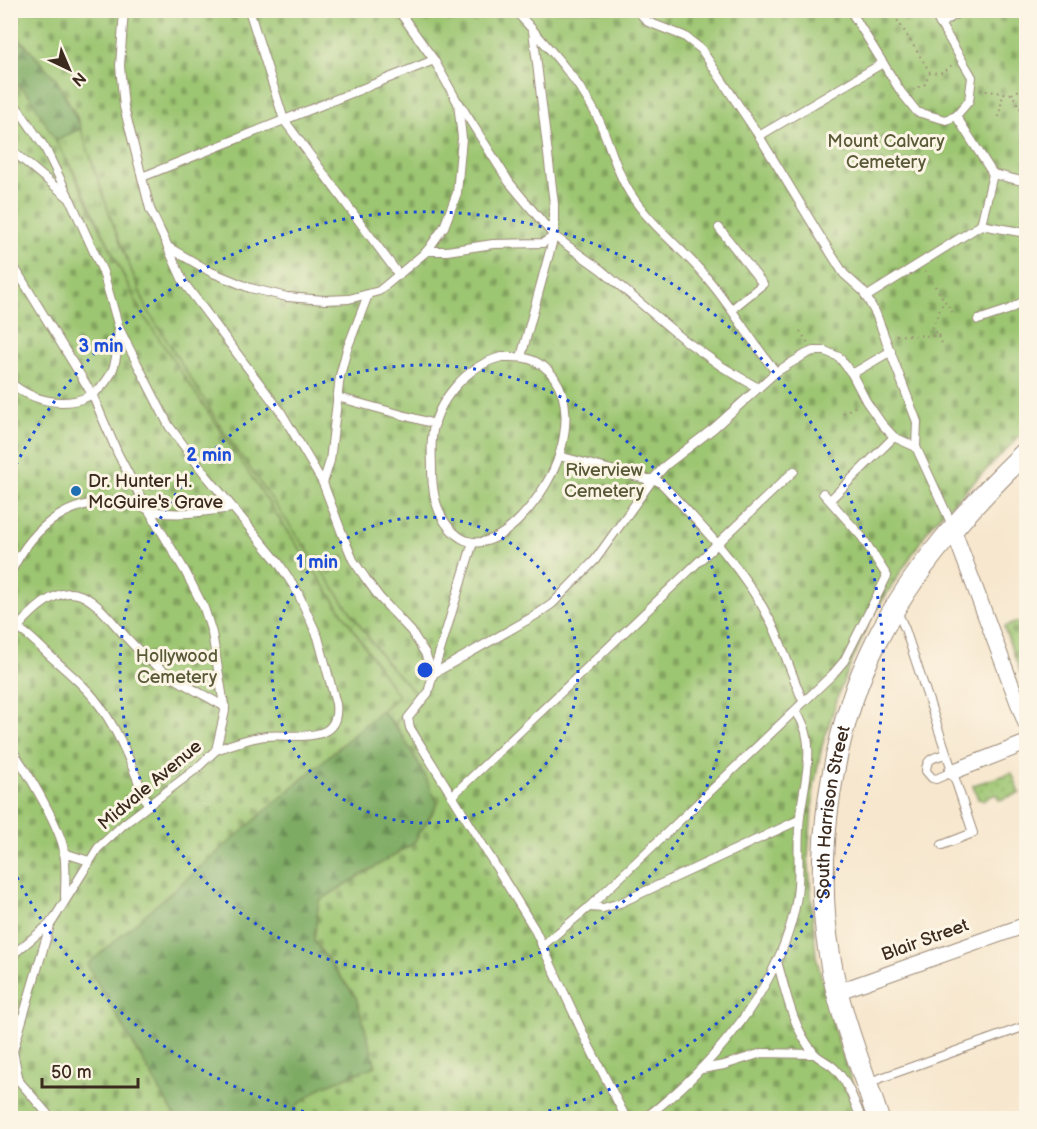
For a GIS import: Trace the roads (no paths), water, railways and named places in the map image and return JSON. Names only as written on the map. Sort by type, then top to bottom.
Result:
[{"type":"street","name":"South Harrison Street","points":[[878,1119],[837,992],[825,922],[824,874],[828,812],[838,753],[855,694],[877,640],[896,608],[923,567],[953,529],[1025,458]]},
{"type":"street","points":[[953,529],[1026,724]]},
{"type":"street","points":[[952,772],[1026,743]]},
{"type":"street","name":"Blair Street","points":[[837,992],[1026,925]]},
{"type":"lane","points":[[124,10],[120,57],[130,136],[150,209],[178,274],[266,389],[323,483],[353,560],[380,598],[411,631],[425,653],[433,674]]},
{"type":"lane","points":[[249,10],[284,120],[399,275]]},
{"type":"lane","points":[[398,10],[434,60],[458,103],[509,182],[554,236],[600,269],[683,339],[721,366],[758,388]]},
{"type":"lane","points":[[514,10],[567,69],[583,93],[607,137],[618,171],[630,193],[646,214],[705,275],[776,372]]},
{"type":"lane","points":[[637,10],[648,22],[684,36],[701,49],[759,136],[844,274],[866,297],[876,314],[917,422],[916,447],[953,529]]},
{"type":"lane","points":[[850,10],[901,92],[917,112],[924,116],[946,120],[956,116],[969,100],[972,77],[932,10]]},
{"type":"lane","points":[[940,24],[963,10]]},
{"type":"lane","points":[[521,357],[554,236],[554,204],[546,126],[532,31]]},
{"type":"lane","points":[[142,177],[434,60]]},
{"type":"lane","points":[[759,136],[883,63]]},
{"type":"lane","points":[[10,97],[45,148],[103,272],[119,328],[173,432],[282,568],[306,608],[321,644],[333,688],[336,715],[330,727],[319,735],[261,737],[216,750]]},
{"type":"lane","points":[[168,247],[212,272],[272,294],[325,300],[368,295],[378,291],[427,251],[444,227],[457,194],[462,138],[458,103]]},
{"type":"lane","points":[[956,116],[993,174],[1026,182]]},
{"type":"lane","points":[[10,149],[70,200]]},
{"type":"lane","points":[[981,225],[993,174]]},
{"type":"lane","points":[[866,297],[981,225],[1026,233]]},
{"type":"lane","points":[[719,228],[763,284],[732,309]]},
{"type":"lane","points":[[427,251],[447,251],[493,244],[543,243],[554,236]]},
{"type":"lane","name":"Midvale Avenue","points":[[10,260],[92,394],[118,454],[147,509],[185,571],[207,617],[212,633],[225,707],[225,716],[216,750],[196,769],[118,828],[98,848],[52,922],[10,957]]},
{"type":"lane","points":[[323,483],[330,461],[337,397],[347,349],[368,295]]},
{"type":"lane","points":[[978,320],[1008,310],[1026,300]]},
{"type":"lane","points":[[13,388],[46,400],[63,403],[78,401],[92,394],[110,375],[116,354],[119,328]]},
{"type":"lane","points":[[433,674],[536,615],[566,591],[614,535],[653,479],[776,372],[813,351],[825,351],[838,357],[852,374],[866,401],[894,437],[916,447]]},
{"type":"lane","points":[[852,374],[891,351]]},
{"type":"lane","points":[[521,357],[531,359],[545,368],[555,380],[562,394],[565,422],[559,456],[549,479],[520,519],[508,530],[494,538],[473,542],[461,537],[451,530],[437,506],[432,484],[432,438],[435,424],[447,400],[468,374],[494,359],[521,357]]},
{"type":"lane","points":[[337,397],[435,424]]},
{"type":"lane","points":[[830,500],[894,437]]},
{"type":"lane","points":[[559,456],[645,479],[653,479],[661,483],[717,543],[744,577],[768,617],[803,702]]},
{"type":"lane","points":[[452,796],[794,471]]},
{"type":"lane","points":[[542,946],[589,908],[795,711],[844,661],[887,579],[886,573],[862,537],[823,493]]},
{"type":"lane","points":[[10,574],[29,542],[51,521],[67,510],[93,503],[131,504],[159,512],[184,513],[232,508]]},
{"type":"lane","points":[[473,542],[428,693],[408,718],[410,728],[534,928],[626,1119]]},
{"type":"lane","points":[[148,806],[119,738],[96,700],[75,678],[14,626],[52,598],[70,594],[86,597],[97,604],[137,649],[160,669],[225,707]]},
{"type":"lane","points":[[896,608],[973,833],[942,845]]},
{"type":"lane","points":[[644,1119],[702,1069],[746,1014],[777,961],[794,912],[798,885],[799,819],[808,745],[803,722],[795,711]]},
{"type":"lane","points":[[10,747],[57,831],[64,853],[64,900]]},
{"type":"lane","points":[[946,754],[930,759],[926,771],[928,775],[936,779],[952,772]]},
{"type":"lane","points":[[589,908],[603,908],[620,903],[799,819]]},
{"type":"lane","points":[[64,853],[89,861]]},
{"type":"lane","points":[[51,1119],[15,1079],[14,1060],[15,1041],[52,922]]},
{"type":"lane","points":[[777,961],[795,1020],[813,1053],[831,1065],[849,1088],[861,1119]]},
{"type":"lane","points":[[867,1083],[1026,1026]]},
{"type":"lane","points":[[702,1069],[724,1065],[762,1053],[813,1053]]},
{"type":"place","name":"Dr. Hunter H. McGuire's Grave","points":[[76,491]]},
{"type":"park label","name":"Mount Calvary Cemetery","points":[[886,151]]},
{"type":"park label","name":"Riverview Cemetery","points":[[604,480]]},
{"type":"park label","name":"Hollywood Cemetery","points":[[177,666]]}]
